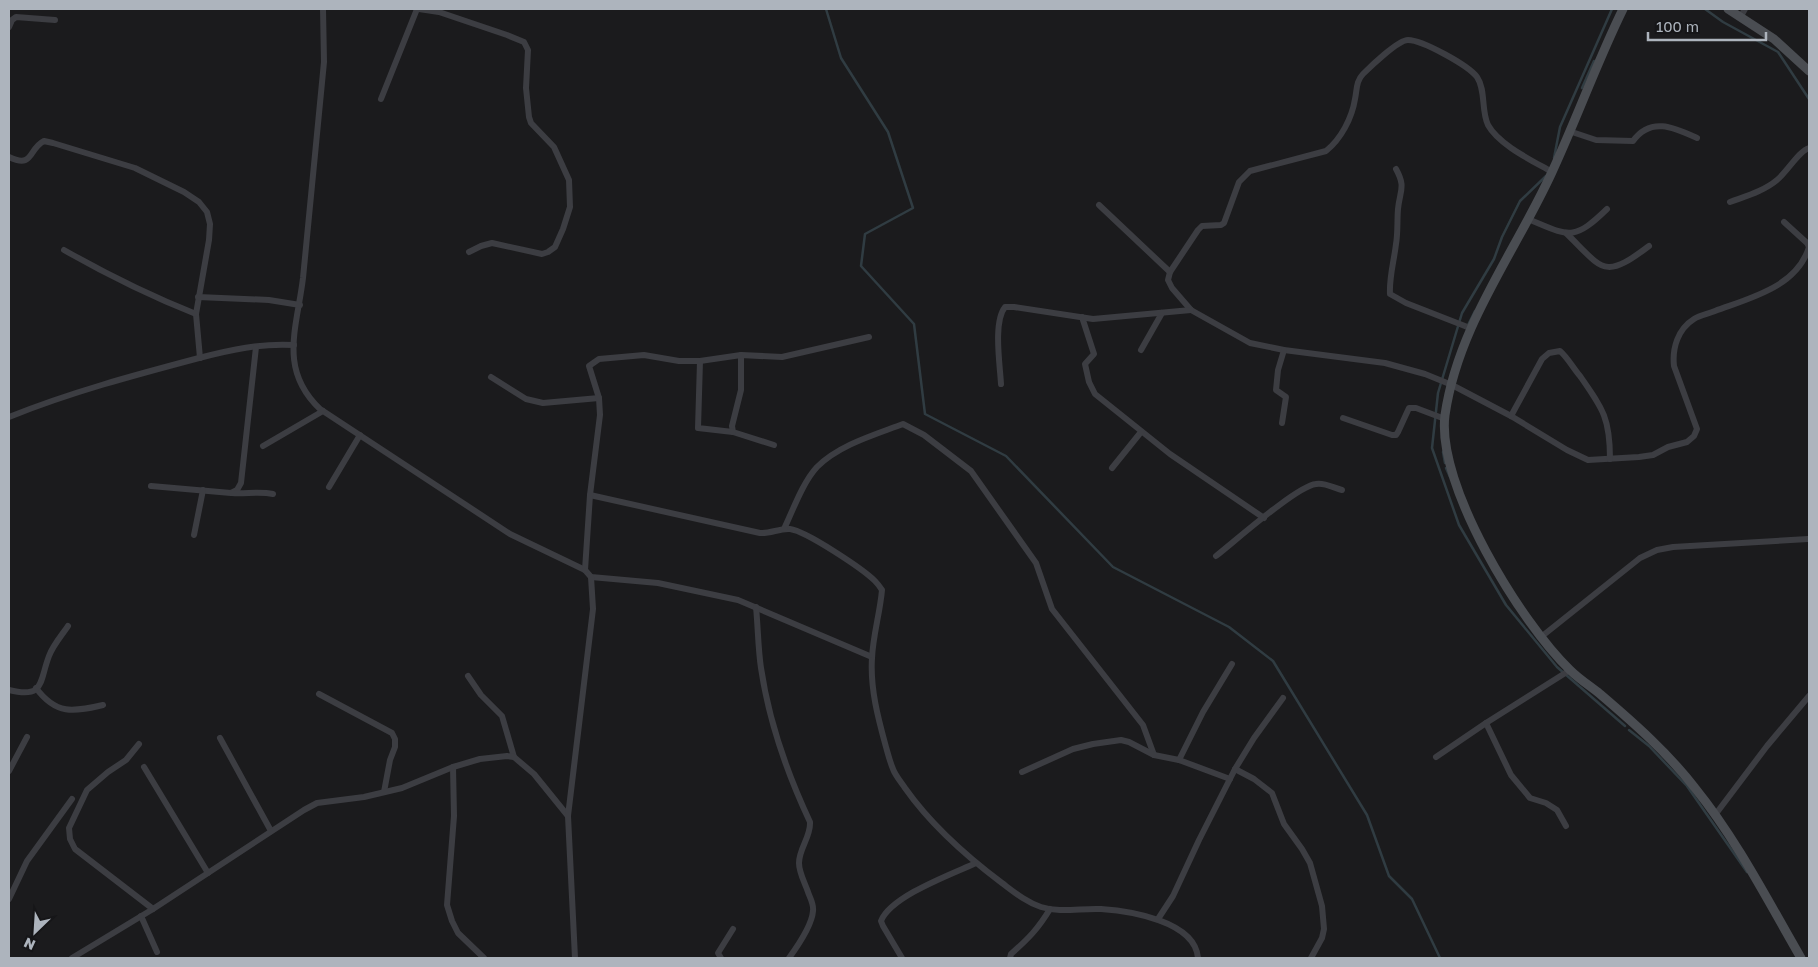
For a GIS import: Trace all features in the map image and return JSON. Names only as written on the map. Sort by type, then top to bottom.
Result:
[{"type":"main road","points":[[1624,9],[1603,51],[1552,172],[1470,328],[1452,385],[1445,419],[1448,454],[1459,492],[1474,528],[1512,596],[1541,636],[1570,670],[1657,746],[1695,788],[1731,838],[1801,958]]},
{"type":"main road","points":[[1728,9],[1743,12],[1809,71]]},
{"type":"street","points":[[323,9],[325,35],[323,78],[300,305],[296,318],[295,370],[302,388],[309,399],[323,411],[510,534],[585,570],[591,577],[592,609],[568,816],[575,958]]},
{"type":"street","points":[[381,99],[418,9],[439,12],[524,42],[529,57],[526,88],[529,117],[531,123],[554,147],[569,180],[570,207],[564,229],[555,247],[548,252],[542,254],[492,243],[469,252]]},
{"type":"street","points":[[9,27],[12,20],[16,17],[55,20]]},
{"type":"street","points":[[1552,172],[1510,146],[1495,134],[1488,124],[1478,79],[1470,70],[1427,46],[1407,40],[1401,42],[1360,76],[1350,116],[1335,143],[1326,151],[1250,171],[1239,182],[1224,223],[1221,225],[1202,226],[1170,272],[1168,280],[1172,288],[1191,310],[1250,343],[1284,350],[1385,363],[1425,374],[1452,385],[1511,416],[1578,456],[1588,460],[1610,459],[1653,454],[1668,447],[1687,442],[1694,436],[1697,429],[1694,417],[1674,366],[1673,355],[1677,340],[1683,328],[1694,319],[1757,297],[1791,276],[1802,263],[1809,247],[1784,222]]},
{"type":"street","points":[[1569,131],[1596,140],[1634,141],[1648,127],[1670,126],[1697,138]]},
{"type":"street","points":[[9,157],[20,161],[28,159],[39,143],[44,140],[53,142],[135,168],[184,192],[199,202],[207,212],[210,224],[196,314],[200,358]]},
{"type":"street","points":[[1730,202],[1765,188],[1776,181],[1803,151],[1809,148]]},
{"type":"street","points":[[1396,169],[1402,179],[1402,186],[1398,207],[1397,242],[1389,286],[1390,294],[1406,303],[1470,328]]},
{"type":"street","points":[[1099,205],[1170,272]]},
{"type":"street","points":[[1566,234],[1588,227],[1607,209]]},
{"type":"street","points":[[1528,218],[1566,234],[1594,262],[1607,267],[1617,266],[1630,260],[1649,246]]},
{"type":"street","points":[[64,250],[130,286],[196,314]]},
{"type":"street","points":[[198,297],[269,300],[300,305]]},
{"type":"street","points":[[1001,384],[999,326],[1001,312],[1006,307],[1104,319],[1145,313],[1191,310]]},
{"type":"street","points":[[1141,350],[1162,313]]},
{"type":"street","points":[[1082,317],[1094,354],[1085,364],[1089,382],[1095,394],[1141,432],[1264,518]]},
{"type":"street","points":[[585,570],[590,495],[600,415],[599,398],[589,366],[600,359],[644,355],[679,362],[741,356],[782,356],[869,337]]},
{"type":"street","points":[[9,417],[103,384],[218,352],[278,344],[294,345]]},
{"type":"street","points":[[231,493],[237,490],[241,483],[256,347]]},
{"type":"street","points":[[1282,423],[1286,397],[1276,390],[1278,370],[1284,350]]},
{"type":"street","points":[[1511,416],[1542,359],[1549,353],[1560,351],[1592,391],[1602,408],[1610,436],[1610,459]]},
{"type":"street","points":[[733,432],[732,426],[741,390],[741,356]]},
{"type":"street","points":[[700,361],[698,428],[733,432],[774,445]]},
{"type":"street","points":[[490,377],[526,399],[543,402],[599,398]]},
{"type":"street","points":[[1343,418],[1392,435],[1396,435],[1398,432],[1409,408],[1416,408],[1445,419]]},
{"type":"street","points":[[262,446],[323,411]]},
{"type":"street","points":[[784,529],[802,491],[816,469],[832,455],[870,436],[903,424],[924,434],[971,470],[1036,563],[1052,609],[1143,725],[1154,755]]},
{"type":"street","points":[[1112,468],[1141,432]]},
{"type":"street","points":[[329,486],[360,435]]},
{"type":"street","points":[[1216,556],[1302,490],[1316,483],[1342,490]]},
{"type":"street","points":[[151,486],[244,494],[264,492],[273,494]]},
{"type":"street","points":[[194,535],[203,490]]},
{"type":"street","points":[[590,495],[752,532],[767,534],[784,529],[792,529],[819,542],[876,582],[882,590],[872,657],[878,720],[893,769],[913,800],[976,863],[1024,898],[1050,909],[1100,909],[1127,912],[1158,919],[1180,931],[1191,940],[1197,948],[1198,958]]},
{"type":"street","points":[[1541,636],[1640,558],[1656,550],[1673,547],[1808,539]]},
{"type":"street","points":[[591,577],[658,583],[738,600],[756,606],[797,626],[872,657]]},
{"type":"street","points":[[756,606],[761,668],[774,731],[788,771],[810,822],[810,829],[799,862],[800,871],[813,904],[813,911],[800,941],[789,958]]},
{"type":"street","points":[[9,690],[23,694],[30,693],[36,688],[44,679],[49,656],[68,626]]},
{"type":"street","points":[[1179,760],[1203,712],[1232,664]]},
{"type":"street","points":[[1436,757],[1570,670]]},
{"type":"street","points":[[468,676],[481,695],[502,716],[514,757]]},
{"type":"street","points":[[36,688],[50,703],[64,710],[103,705]]},
{"type":"street","points":[[319,694],[392,733],[396,739],[384,792]]},
{"type":"street","points":[[1715,815],[1767,746],[1809,696]]},
{"type":"street","points":[[1158,919],[1173,896],[1235,769],[1254,738],[1283,698]]},
{"type":"street","points":[[1486,723],[1511,775],[1530,798],[1546,803],[1557,810],[1566,826]]},
{"type":"street","points":[[9,771],[26,738]]},
{"type":"street","points":[[220,738],[271,831]]},
{"type":"street","points":[[1022,772],[1073,749],[1121,740],[1154,755],[1179,760],[1230,779]]},
{"type":"street","points":[[139,744],[126,760],[87,790],[69,828],[70,838],[75,849],[153,909]]},
{"type":"street","points":[[72,958],[153,909],[304,810],[317,804],[364,797],[412,785],[453,767],[480,759],[507,756],[514,757],[534,774],[568,816]]},
{"type":"street","points":[[144,766],[208,873]]},
{"type":"street","points":[[453,767],[454,816],[448,905],[452,921],[458,933],[484,958]]},
{"type":"street","points":[[1235,769],[1260,783],[1272,794],[1284,824],[1310,863],[1322,906],[1324,929],[1322,938],[1312,958]]},
{"type":"street","points":[[9,899],[27,861],[72,800]]},
{"type":"street","points":[[902,958],[883,926],[881,921],[884,914],[891,906],[912,893],[976,863]]},
{"type":"street","points":[[1010,958],[1011,954],[1030,938],[1039,927],[1050,909]]},
{"type":"street","points":[[141,916],[157,952]]},
{"type":"street","points":[[721,958],[718,953],[719,949],[733,929]]},
{"type":"waterway","points":[[826,9],[841,58],[888,132],[913,208],[865,234],[861,266],[914,324],[925,414],[1006,456],[1113,567],[1229,627],[1273,661],[1367,815],[1389,876],[1412,899],[1440,958]]},
{"type":"waterway","points":[[1554,158],[1560,127],[1612,9]]},
{"type":"waterway","points":[[1705,9],[1723,22],[1778,52],[1809,99]]},
{"type":"waterway","points":[[1582,88],[1594,61]]},
{"type":"waterway","points":[[1546,176],[1520,201],[1502,237],[1494,259],[1462,313],[1438,393],[1432,448],[1459,525],[1506,605],[1557,667],[1625,726]]},
{"type":"waterway","points":[[1468,325],[1475,311]]},
{"type":"waterway","points":[[1443,452],[1445,463]]},
{"type":"waterway","points":[[1446,468],[1450,477]]},
{"type":"waterway","points":[[1629,730],[1649,746],[1687,786],[1747,872]]}]
